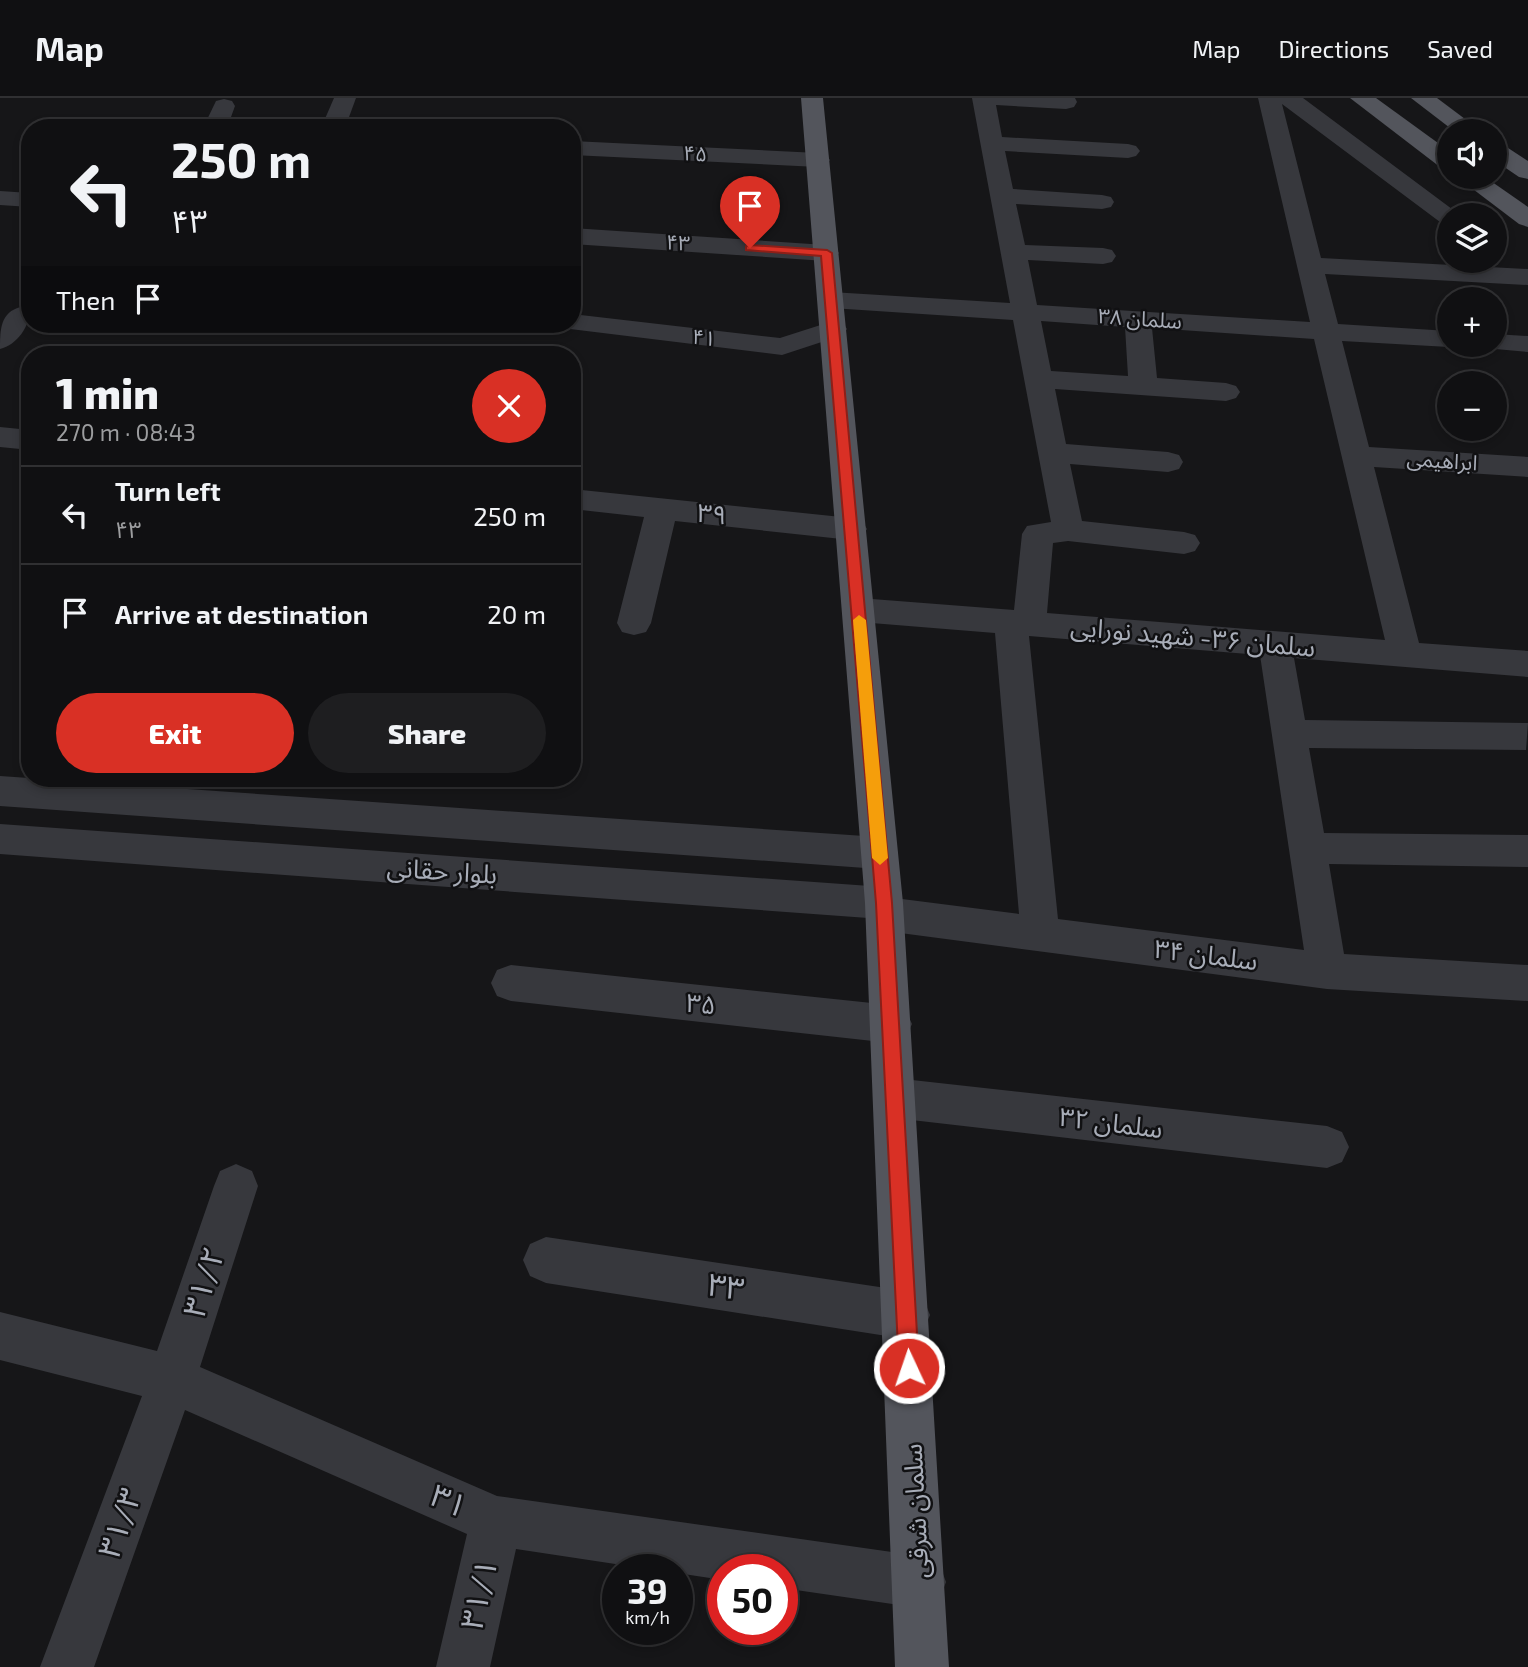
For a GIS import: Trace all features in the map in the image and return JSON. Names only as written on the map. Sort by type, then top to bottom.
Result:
[{"type":"main road","name":"سلمان شرقی","points":[[812,98],[884,908],[920,1583],[922,1667]]},
{"type":"main road","points":[[1361,98],[1437,153]]},
{"type":"main road","points":[[1422,98],[1452,119]]},
{"type":"main road","points":[[1507,158],[1528,172]]},
{"type":"main road","points":[[1486,189],[1528,219]]},
{"type":"street","points":[[337,119],[345,98]]},
{"type":"street","points":[[983,98],[1068,530]]},
{"type":"street","points":[[990,98],[1066,102]]},
{"type":"street","points":[[1269,98],[1405,654]]},
{"type":"street","points":[[1288,98],[1437,207]]},
{"type":"street","points":[[992,143],[1128,150]]},
{"type":"street","name":"۴۵","points":[[581,148],[818,160]]},
{"type":"street","points":[[1003,196],[1102,202]]},
{"type":"street","points":[[0,198],[21,199]]},
{"type":"street","name":"۴۳","points":[[581,237],[827,253]]},
{"type":"street","points":[[1013,251],[1103,256]]},
{"type":"street","points":[[1507,252],[1528,262]]},
{"type":"street","points":[[1310,265],[1528,277]]},
{"type":"street","name":"سلمان ۳۸","points":[[832,315],[1025,312],[1437,338]]},
{"type":"street","name":"۴۱","points":[[581,323],[782,347],[832,315]]},
{"type":"street","points":[[0,341],[21,316]]},
{"type":"street","points":[[1138,319],[1143,386]]},
{"type":"street","points":[[1507,343],[1528,344]]},
{"type":"street","points":[[1038,379],[1226,392]]},
{"type":"street","points":[[0,437],[21,439]]},
{"type":"street","points":[[1053,453],[1168,462]]},
{"type":"street","name":"ابراهیمی","points":[[1356,456],[1528,467]]},
{"type":"street","name":"۳۹","points":[[581,500],[851,529]]},
{"type":"street","points":[[635,623],[662,509]]},
{"type":"street","points":[[1040,934],[1020,624],[1038,534],[1068,530],[1184,543]]},
{"type":"street","name":"سلمان ۳۶- شهید نورایی","points":[[859,610],[1528,664]]},
{"type":"street","points":[[1275,644],[1327,971]]},
{"type":"street","points":[[1289,734],[1526,736]]},
{"type":"street","name":"بلوار حقانی","points":[[0,791],[141,790],[880,853]]},
{"type":"street","name":"بلوار حقانی","points":[[0,839],[884,908]]},
{"type":"street","points":[[1308,848],[1528,851]]},
{"type":"street","name":"سلمان ۳۴","points":[[884,908],[1040,934],[1327,971],[1528,983]]},
{"type":"street","name":"۳۵","points":[[511,984],[891,1024]]},
{"type":"street","name":"سلمان ۳۲","points":[[894,1098],[1327,1147]]},
{"type":"street","name":"۳۱/۲","points":[[172,1379],[236,1186]]},
{"type":"street","name":"۳۳","points":[[546,1260],[906,1315]]},
{"type":"street","name":"۳۱","points":[[0,1336],[172,1379],[496,1521],[920,1583]]},
{"type":"street","name":"۳۱/۳","points":[[67,1667],[172,1379]]},
{"type":"street","name":"۳۱/۱","points":[[463,1667],[496,1521]]},
{"type":"slow traffic","points":[[859,620],[880,858]]},
{"type":"route","points":[[750,248],[827,253],[884,903],[909,1368]]}]
